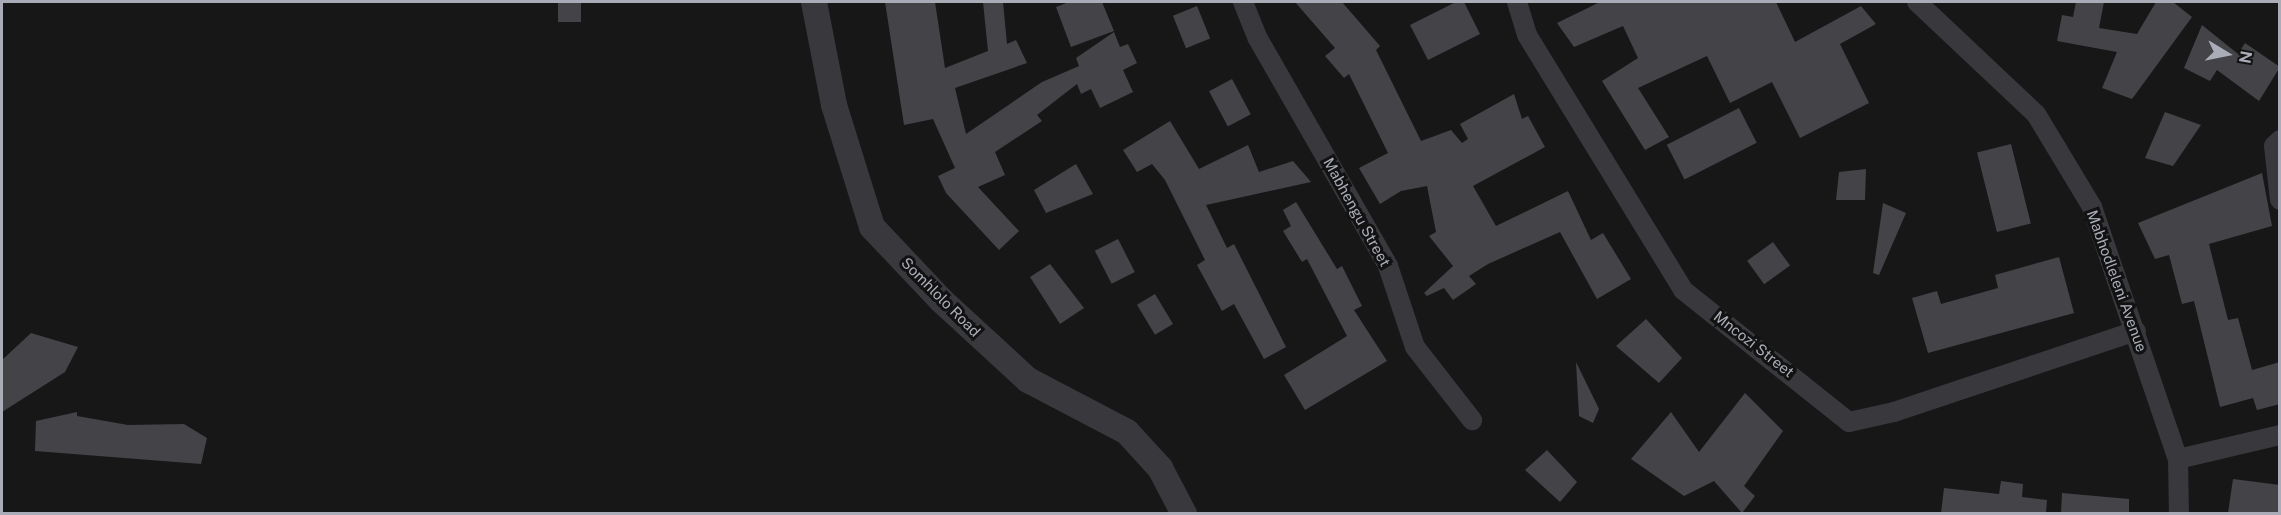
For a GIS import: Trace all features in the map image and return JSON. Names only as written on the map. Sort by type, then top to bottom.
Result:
[{"type":"street","name":"Somhlolo Road","points":[[814,2],[834,105],[872,227],[942,301],[1029,380],[1127,432],[1160,468],[1185,513]]},
{"type":"street","name":"Mabhengu Street","points":[[1243,2],[1257,37],[1388,266],[1415,347],[1472,420]]},
{"type":"street","name":"Mncozi Street","points":[[1517,2],[1527,35],[1683,290],[1849,422],[1894,412],[2136,331]]},
{"type":"street","name":"Mabhodleleni Avenue","points":[[1917,2],[2036,114],[2092,207],[2178,459],[2179,513]]},
{"type":"street","points":[[2280,140],[2274,146],[2280,200]]},
{"type":"street","points":[[2178,459],[2280,435]]},
{"type":"building","points":[[558,2],[581,2],[581,22],[558,22]]},
{"type":"building","points":[[885,2],[935,2],[945,68],[988,51],[983,2],[1003,2],[1007,44],[1016,40],[1027,63],[955,88],[966,134],[1042,82],[1079,66],[1076,58],[1114,32],[1120,47],[1128,44],[1137,63],[1123,70],[1133,92],[1100,108],[1091,89],[1081,94],[1077,84],[1037,115],[1042,121],[995,152],[1005,175],[978,187],[1019,231],[999,250],[946,193],[938,176],[955,168],[933,119],[904,125]]},
{"type":"building","points":[[1069,2],[1102,2],[1114,31],[1071,47],[1056,7]]},
{"type":"building","points":[[1295,2],[1342,2],[1380,46],[1376,50],[1421,141],[1451,130],[1462,143],[1468,139],[1460,124],[1514,94],[1522,119],[1528,116],[1545,147],[1473,186],[1496,226],[1568,191],[1591,240],[1603,233],[1631,279],[1597,299],[1560,232],[1488,264],[1469,276],[1476,284],[1453,300],[1444,288],[1427,296],[1424,293],[1453,266],[1429,236],[1436,232],[1427,186],[1401,191],[1380,204],[1359,168],[1388,153],[1349,74],[1344,78],[1325,56],[1335,48]]},
{"type":"building","points":[[1456,2],[1464,2],[1480,34],[1428,60],[1410,25]]},
{"type":"building","points":[[1600,2],[1776,2],[1795,42],[1861,6],[1876,24],[1840,44],[1869,103],[1800,138],[1772,82],[1730,103],[1707,56],[1638,88],[1669,137],[1645,150],[1602,81],[1638,58],[1623,26],[1574,47],[1557,23]]},
{"type":"building","points":[[2076,2],[2104,2],[2099,28],[2137,34],[2156,2],[2173,2],[2192,17],[2132,99],[2102,88],[2117,52],[2057,41],[2062,15],[2073,17]]},
{"type":"building","points":[[1197,6],[1210,38],[1186,48],[1173,16]]},
{"type":"building","points":[[2202,25],[2238,54],[2245,43],[2280,67],[2259,101],[2217,70],[2210,81],[2184,68]]},
{"type":"building","points":[[1232,79],[1251,114],[1228,127],[1209,91]]},
{"type":"building","points":[[1739,108],[1757,143],[1685,180],[1667,145]]},
{"type":"building","points":[[2165,112],[2201,125],[2173,166],[2145,158]]},
{"type":"building","points":[[1170,121],[1199,169],[1248,145],[1259,172],[1293,161],[1311,182],[1206,205],[1227,248],[1234,244],[1286,347],[1264,359],[1234,304],[1222,311],[1197,265],[1205,260],[1165,180],[1152,164],[1137,172],[1123,150]]},
{"type":"building","points":[[2011,144],[2031,224],[1997,232],[1977,152]]},
{"type":"building","points":[[1076,164],[1093,194],[1046,213],[1034,190]]},
{"type":"building","points":[[1866,169],[1865,200],[1836,200],[1839,172]]},
{"type":"building","points":[[2262,173],[2272,226],[2209,244],[2228,320],[2238,318],[2252,370],[2280,362],[2280,404],[2257,410],[2253,398],[2220,407],[2194,301],[2182,304],[2169,255],[2155,259],[2138,223]]},
{"type":"building","points":[[1296,202],[1337,269],[1342,266],[1362,306],[1354,310],[1387,361],[1305,410],[1284,375],[1347,336],[1307,259],[1302,262],[1283,231],[1291,226],[1283,210]]},
{"type":"building","points":[[1883,203],[1906,213],[1879,275],[1873,273]]},
{"type":"building","points":[[1118,239],[1135,272],[1112,284],[1095,251]]},
{"type":"building","points":[[1773,242],[1790,265],[1764,284],[1747,261]]},
{"type":"building","points":[[2059,257],[2074,313],[1928,353],[1912,298],[1937,291],[1941,304],[1998,288],[1995,275]]},
{"type":"building","points":[[1050,264],[1084,308],[1060,324],[1030,277]]},
{"type":"building","points":[[1155,294],[1173,324],[1155,335],[1137,305]]},
{"type":"building","points":[[1646,319],[1682,358],[1659,383],[1616,346]]},
{"type":"building","points":[[31,333],[78,347],[65,372],[2,412],[2,360]]},
{"type":"building","points":[[1576,362],[1599,409],[1593,423],[1579,416]]},
{"type":"building","points":[[1745,393],[1783,431],[1744,486],[1755,496],[1742,513],[1714,481],[1684,496],[1631,459],[1671,412],[1699,452]]},
{"type":"building","points":[[77,412],[77,416],[128,425],[184,424],[207,438],[201,464],[35,451],[36,421]]},
{"type":"building","points":[[1547,450],[1577,482],[1560,502],[1525,470]]},
{"type":"building","points":[[2233,479],[2280,485],[2280,513],[2228,513]]},
{"type":"building","points":[[2001,481],[2023,484],[2022,497],[2047,500],[2046,513],[1941,513],[1944,488],[1999,494]]},
{"type":"building","points":[[2062,493],[2129,499],[2129,513],[2061,513]]}]
